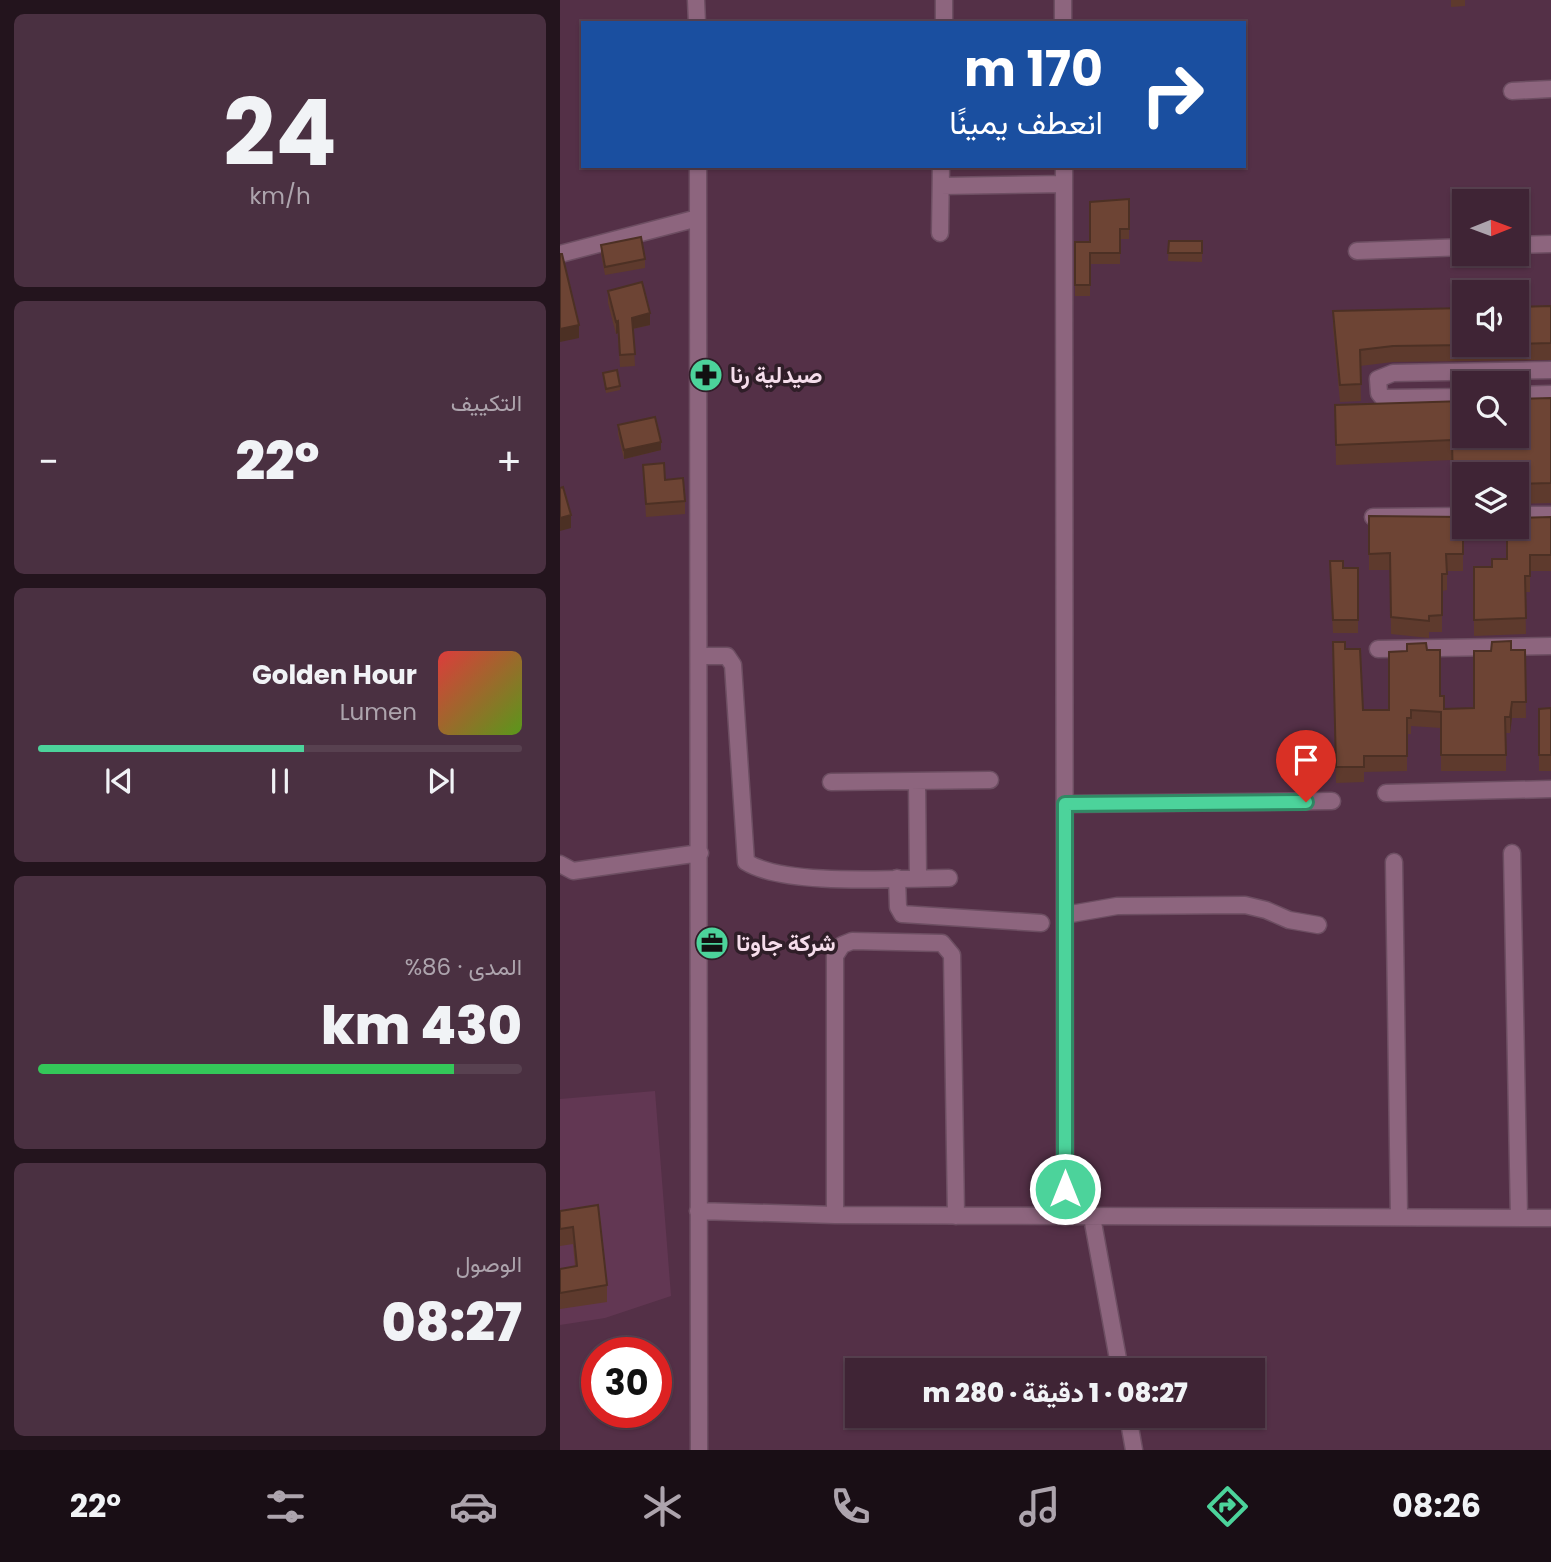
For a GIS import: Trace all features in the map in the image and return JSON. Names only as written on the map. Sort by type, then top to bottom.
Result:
[{"type":"street","points":[[696,0],[697,21]]},
{"type":"street","points":[[944,0],[944,21]]},
{"type":"street","points":[[1063,0],[1063,21]]},
{"type":"street","points":[[1512,91],[1551,89]]},
{"type":"street","points":[[698,168],[699,1450]]},
{"type":"street","points":[[940,233],[941,168]]},
{"type":"street","points":[[1064,168],[1065,1217]]},
{"type":"street","points":[[941,186],[1064,184]]},
{"type":"street","points":[[560,254],[698,218]]},
{"type":"street","points":[[1530,245],[1551,244]]},
{"type":"street","points":[[1357,251],[1452,247]]},
{"type":"street","points":[[1498,371],[1551,370]]},
{"type":"street","points":[[1452,372],[1393,373],[1378,379],[1378,393],[1383,398],[1452,397]]},
{"type":"street","points":[[1529,395],[1551,394]]},
{"type":"street","points":[[1529,515],[1551,515]]},
{"type":"street","points":[[1373,517],[1452,516]]},
{"type":"street","points":[[1378,649],[1551,646]]},
{"type":"street","points":[[699,656],[727,656],[733,665],[746,862],[762,872],[949,878]]},
{"type":"street","points":[[831,782],[990,780]]},
{"type":"street","points":[[917,782],[918,878]]},
{"type":"street","points":[[1386,793],[1551,789]]},
{"type":"street","points":[[1065,804],[1332,802]]},
{"type":"street","points":[[560,864],[573,871],[700,853]]},
{"type":"street","points":[[1512,853],[1519,1217]]},
{"type":"street","points":[[1394,862],[1399,1216]]},
{"type":"street","points":[[897,878],[898,907],[902,914],[1041,923]]},
{"type":"street","points":[[1065,915],[1117,906],[1245,905],[1289,920],[1318,925]]},
{"type":"street","points":[[835,1216],[835,956],[842,945],[852,941],[942,943],[952,955],[956,1216]]},
{"type":"street","points":[[698,1211],[835,1216],[1551,1217]]},
{"type":"street","points":[[1092,1217],[1118,1358]]},
{"type":"street","points":[[1130,1428],[1134,1450]]},
{"type":"shaded area","points":[[655,1091],[671,1296],[605,1318],[560,1325],[560,1099]]},
{"type":"building","points":[[1129,199],[1129,229],[1120,229],[1120,253],[1090,253],[1090,285],[1075,285],[1075,242],[1090,242],[1090,202]]},
{"type":"building","points":[[641,237],[645,259],[605,267],[601,245]]},
{"type":"building","points":[[1169,241],[1202,241],[1202,253],[1168,253]]},
{"type":"building","points":[[560,254],[579,325],[560,329]]},
{"type":"building","points":[[642,282],[650,313],[632,318],[635,354],[620,355],[618,321],[616,322],[608,291]]},
{"type":"building","points":[[1551,306],[1551,343],[1529,344],[1529,307]]},
{"type":"building","points":[[1452,308],[1452,345],[1393,346],[1360,350],[1361,384],[1340,385],[1333,311]]},
{"type":"building","points":[[617,370],[620,386],[606,389],[603,373]]},
{"type":"building","points":[[1551,398],[1551,483],[1529,484],[1529,462],[1452,462],[1452,448],[1529,448],[1529,399]]},
{"type":"building","points":[[1452,401],[1452,440],[1336,445],[1335,405]]},
{"type":"building","points":[[655,417],[661,442],[624,450],[618,425]]},
{"type":"building","points":[[664,463],[665,480],[683,478],[685,501],[646,504],[643,465]]},
{"type":"building","points":[[563,487],[571,515],[560,518],[560,488]]},
{"type":"building","points":[[1369,516],[1452,517],[1452,539],[1463,539],[1463,554],[1446,554],[1447,574],[1442,574],[1442,615],[1429,616],[1429,621],[1391,617],[1390,553],[1369,554]]},
{"type":"building","points":[[1551,517],[1551,555],[1530,555],[1530,576],[1525,576],[1526,618],[1474,620],[1474,567],[1492,567],[1492,559],[1507,559],[1507,539],[1529,539],[1529,518]]},
{"type":"building","points":[[1330,561],[1343,561],[1343,568],[1358,568],[1358,620],[1333,620]]},
{"type":"building","points":[[1511,641],[1511,650],[1525,650],[1526,702],[1512,702],[1510,717],[1505,717],[1506,755],[1441,755],[1441,712],[1411,710],[1411,718],[1407,718],[1407,756],[1364,756],[1364,767],[1336,767],[1333,642],[1345,642],[1345,649],[1360,649],[1363,710],[1389,710],[1389,652],[1407,651],[1407,644],[1426,643],[1427,650],[1440,650],[1440,696],[1444,696],[1444,709],[1474,708],[1474,651],[1491,651],[1492,642]]},
{"type":"building","points":[[1551,708],[1551,755],[1539,755],[1539,709]]},
{"type":"building","points":[[598,1205],[607,1285],[560,1293],[560,1269],[577,1266],[573,1227],[560,1229],[560,1211]]},
{"type":"place","name":"صيدلية رنا","points":[[706,375]]},
{"type":"place","name":"شركة جاوتا","points":[[712,943]]},
{"type":"route","points":[[1065,1189],[1065,804],[1306,802]]}]
